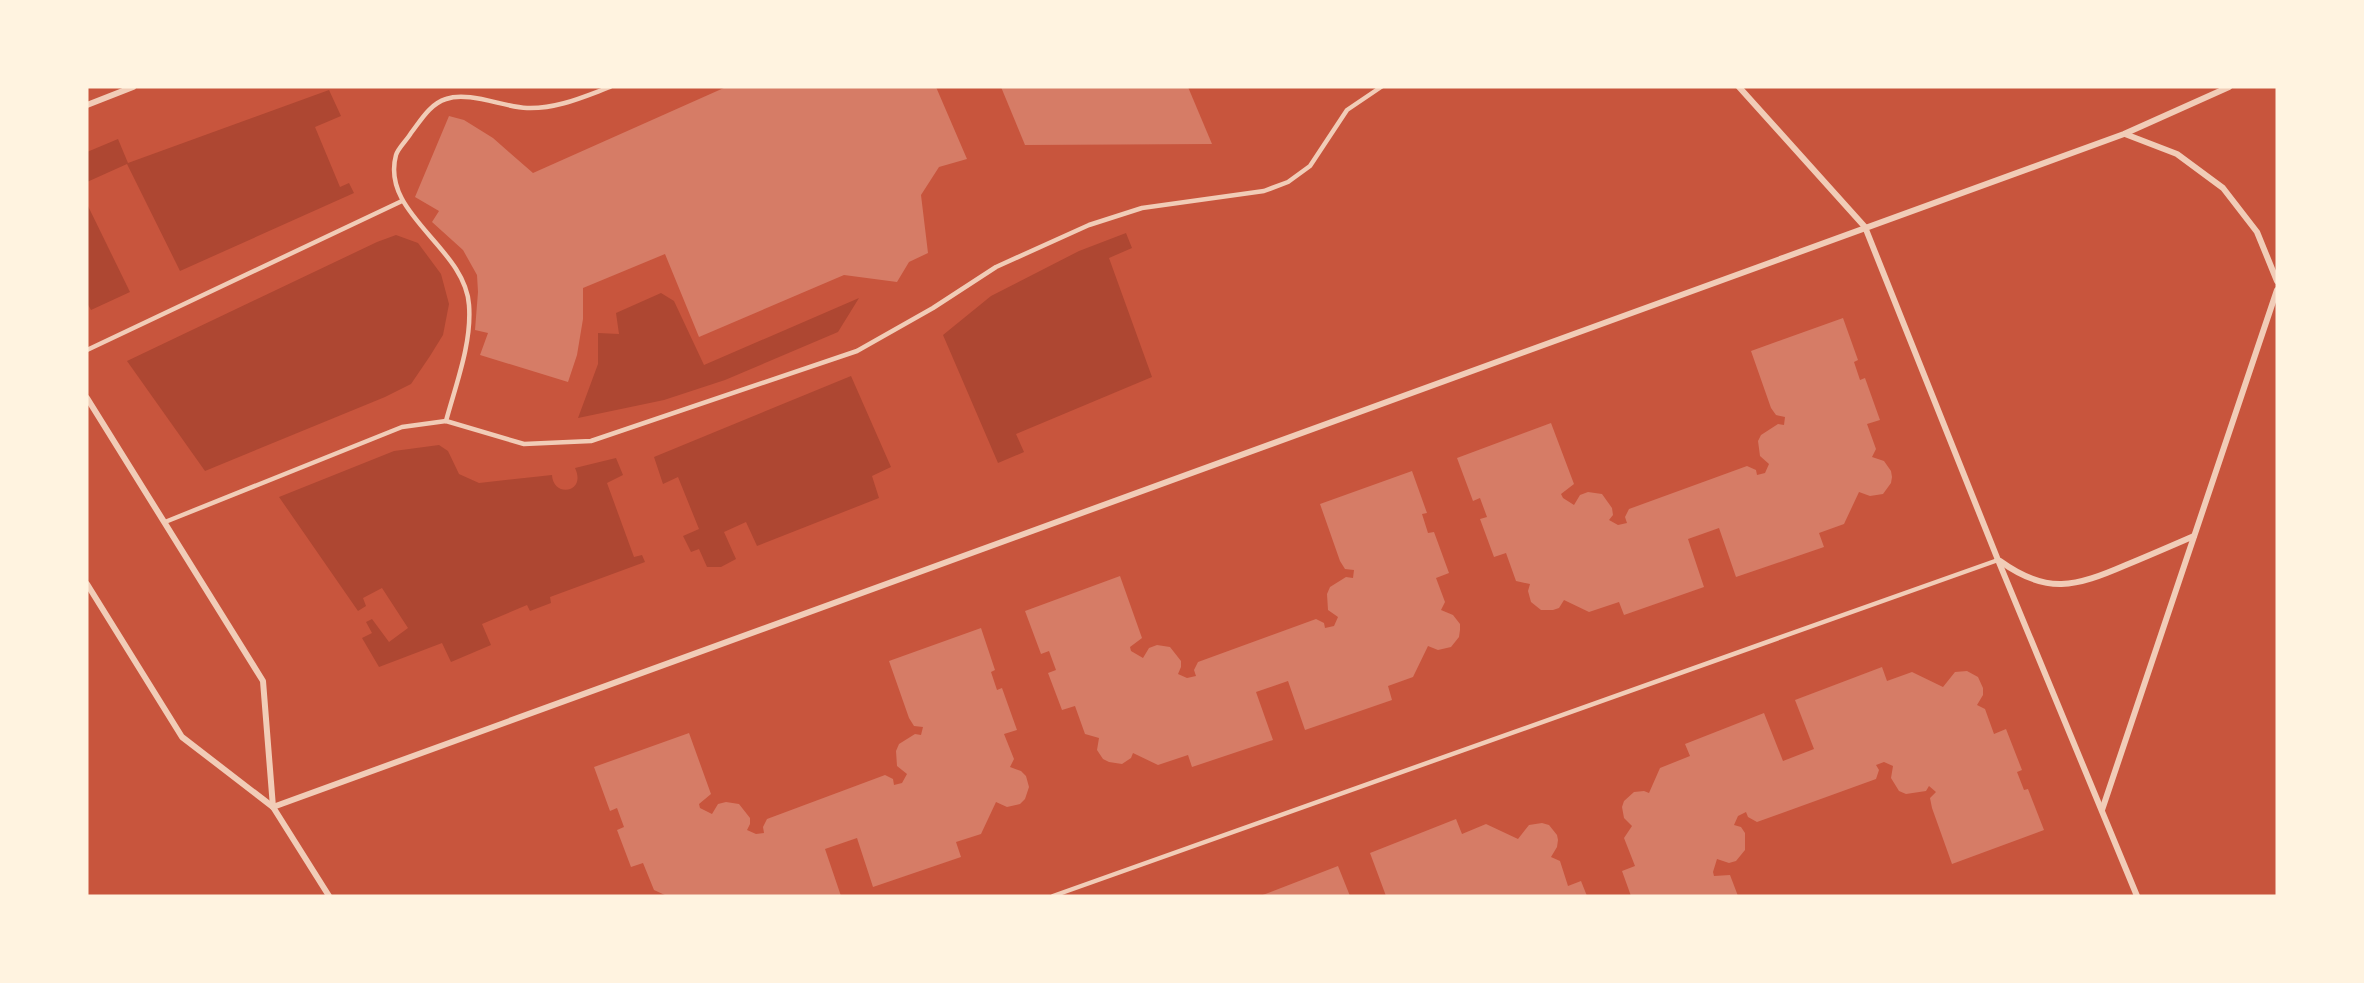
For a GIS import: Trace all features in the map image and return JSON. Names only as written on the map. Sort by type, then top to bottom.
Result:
[{"type":"street","points":[[87,105],[134,87]]},
{"type":"street","points":[[1739,87],[1865,227],[1998,560],[2137,896]]},
{"type":"street","points":[[273,807],[2124,134],[2229,87]]},
{"type":"street","points":[[2124,134],[2177,154],[2223,188],[2258,232],[2277,281]]},
{"type":"street","points":[[2102,810],[2277,290]]},
{"type":"street","points":[[87,398],[262,681],[273,807]]},
{"type":"street","points":[[1998,560],[2016,573],[2037,582],[2059,585],[2081,583],[2194,536]]},
{"type":"street","points":[[87,584],[182,737],[273,807],[329,896]]},
{"type":"lane","points":[[446,421],[460,370],[469,304],[459,274],[440,246],[419,225],[402,201],[397,189],[394,168],[396,153],[431,107],[447,99],[461,97],[527,108],[565,104],[610,87]]},
{"type":"lane","points":[[165,522],[402,427],[446,421],[524,444],[591,441],[856,351],[933,308],[996,267],[1089,225],[1142,208],[1264,190],[1288,182],[1310,166],[1347,110],[1381,87]]},
{"type":"lane","points":[[87,350],[402,201]]},
{"type":"lane","points":[[1053,896],[1998,560]]},
{"type":"shaded area","points":[[329,90],[341,116],[315,127],[340,187],[349,183],[354,193],[180,271],[127,164],[87,182],[87,152],[118,139],[128,163]]},
{"type":"shaded area","points":[[87,204],[130,292],[91,310],[87,303]]},
{"type":"shaded area","points":[[1126,233],[1132,248],[1109,258],[1152,377],[1016,434],[1024,452],[998,463],[943,335],[991,296],[1079,251]]},
{"type":"shaded area","points":[[396,235],[418,243],[441,274],[449,304],[443,335],[411,384],[385,397],[205,471],[127,361]]},
{"type":"shaded area","points":[[661,293],[674,301],[704,365],[859,298],[838,332],[725,380],[664,400],[578,418],[598,364],[598,333],[619,334],[616,313]]},
{"type":"shaded area","points":[[851,376],[891,467],[872,476],[879,498],[757,546],[746,522],[724,532],[736,559],[721,567],[707,567],[699,549],[691,552],[683,536],[699,529],[678,477],[663,484],[654,457]]},
{"type":"shaded area","points":[[439,445],[448,451],[459,474],[479,483],[552,475],[558,487],[568,490],[577,483],[575,468],[616,458],[623,475],[607,483],[634,557],[642,555],[645,562],[550,597],[551,603],[530,611],[527,605],[482,624],[491,645],[451,662],[442,643],[379,667],[362,638],[372,633],[366,622],[372,619],[389,642],[408,628],[382,588],[363,598],[366,606],[358,611],[279,497],[394,451]]},
{"type":"building","points":[[726,87],[936,87],[967,159],[939,167],[921,195],[928,253],[909,262],[897,282],[844,275],[699,337],[665,254],[583,288],[583,319],[577,355],[568,382],[480,355],[488,333],[475,330],[477,275],[463,250],[432,222],[439,211],[415,197],[449,116],[464,120],[493,138],[533,173]]},
{"type":"building","points":[[1001,87],[1188,87],[1212,144],[1025,145]]},
{"type":"building","points":[[1843,318],[1858,360],[1854,362],[1860,380],[1865,378],[1880,420],[1867,424],[1876,449],[1872,457],[1884,461],[1892,477],[1891,483],[1883,494],[1870,496],[1859,492],[1844,524],[1819,533],[1824,547],[1736,577],[1719,528],[1688,539],[1704,587],[1624,615],[1619,602],[1589,612],[1564,600],[1559,608],[1541,610],[1531,602],[1528,591],[1530,584],[1516,581],[1506,553],[1494,557],[1480,519],[1487,517],[1480,498],[1473,501],[1457,458],[1551,423],[1574,484],[1561,494],[1563,498],[1574,505],[1580,495],[1588,492],[1602,494],[1612,508],[1613,515],[1609,520],[1618,525],[1627,523],[1625,517],[1629,509],[1747,466],[1756,470],[1757,475],[1765,473],[1769,464],[1760,456],[1758,441],[1761,435],[1778,424],[1784,425],[1785,417],[1776,415],[1771,408],[1751,351]]},
{"type":"building","points":[[1412,471],[1427,513],[1422,514],[1428,533],[1434,532],[1449,573],[1436,578],[1445,602],[1441,610],[1453,615],[1460,624],[1460,630],[1459,637],[1451,647],[1438,650],[1428,646],[1413,677],[1388,686],[1392,700],[1305,730],[1288,681],[1256,692],[1273,740],[1192,767],[1188,755],[1158,765],[1133,753],[1131,758],[1122,764],[1109,762],[1103,759],[1097,750],[1099,738],[1085,734],[1075,706],[1062,710],[1048,673],[1056,670],[1049,651],[1041,654],[1025,611],[1120,576],[1142,638],[1130,647],[1131,651],[1143,658],[1149,648],[1157,645],[1170,647],[1181,661],[1178,674],[1187,678],[1196,676],[1194,670],[1198,662],[1316,619],[1324,623],[1325,628],[1334,626],[1338,617],[1328,610],[1327,594],[1330,587],[1346,577],[1353,578],[1354,570],[1345,569],[1340,561],[1320,504]]},
{"type":"building","points":[[981,628],[995,670],[991,672],[997,690],[1002,688],[1017,730],[1004,734],[1014,759],[1010,767],[1021,771],[1026,776],[1029,787],[1025,799],[1020,804],[1007,807],[996,802],[981,834],[956,842],[961,857],[873,887],[857,838],[825,849],[841,896],[667,896],[654,890],[643,863],[631,867],[617,830],[624,827],[617,808],[610,811],[594,767],[689,733],[711,794],[699,804],[700,808],[712,814],[718,804],[726,802],[739,804],[750,818],[747,830],[756,834],[764,833],[763,827],[767,819],[885,775],[893,779],[894,785],[902,783],[907,774],[897,766],[896,751],[899,744],[915,734],[921,735],[923,727],[914,726],[909,718],[889,661]]},
{"type":"building","points":[[1882,667],[1887,681],[1912,672],[1943,687],[1955,672],[1967,671],[1978,677],[1983,688],[1983,695],[1977,705],[1985,709],[1994,734],[2006,729],[2022,770],[2017,772],[2024,790],[2028,789],[2044,830],[1952,864],[1932,808],[1930,798],[1936,792],[1929,786],[1926,791],[1906,794],[1899,791],[1891,778],[1893,766],[1884,762],[1876,765],[1879,770],[1876,779],[1757,822],[1748,817],[1746,812],[1738,816],[1734,825],[1741,827],[1745,833],[1745,850],[1736,861],[1729,863],[1717,859],[1713,872],[1714,876],[1730,875],[1738,896],[1631,896],[1622,871],[1635,866],[1624,838],[1632,826],[1624,818],[1622,807],[1624,801],[1634,792],[1649,793],[1660,768],[1690,756],[1685,744],[1764,713],[1783,761],[1814,749],[1795,700]]},
{"type":"building","points":[[1456,819],[1462,834],[1486,824],[1518,839],[1529,825],[1542,823],[1549,825],[1558,840],[1551,857],[1560,861],[1568,886],[1581,881],[1587,896],[1386,896],[1370,853]]},
{"type":"building","points":[[1338,866],[1350,896],[1260,896]]}]
